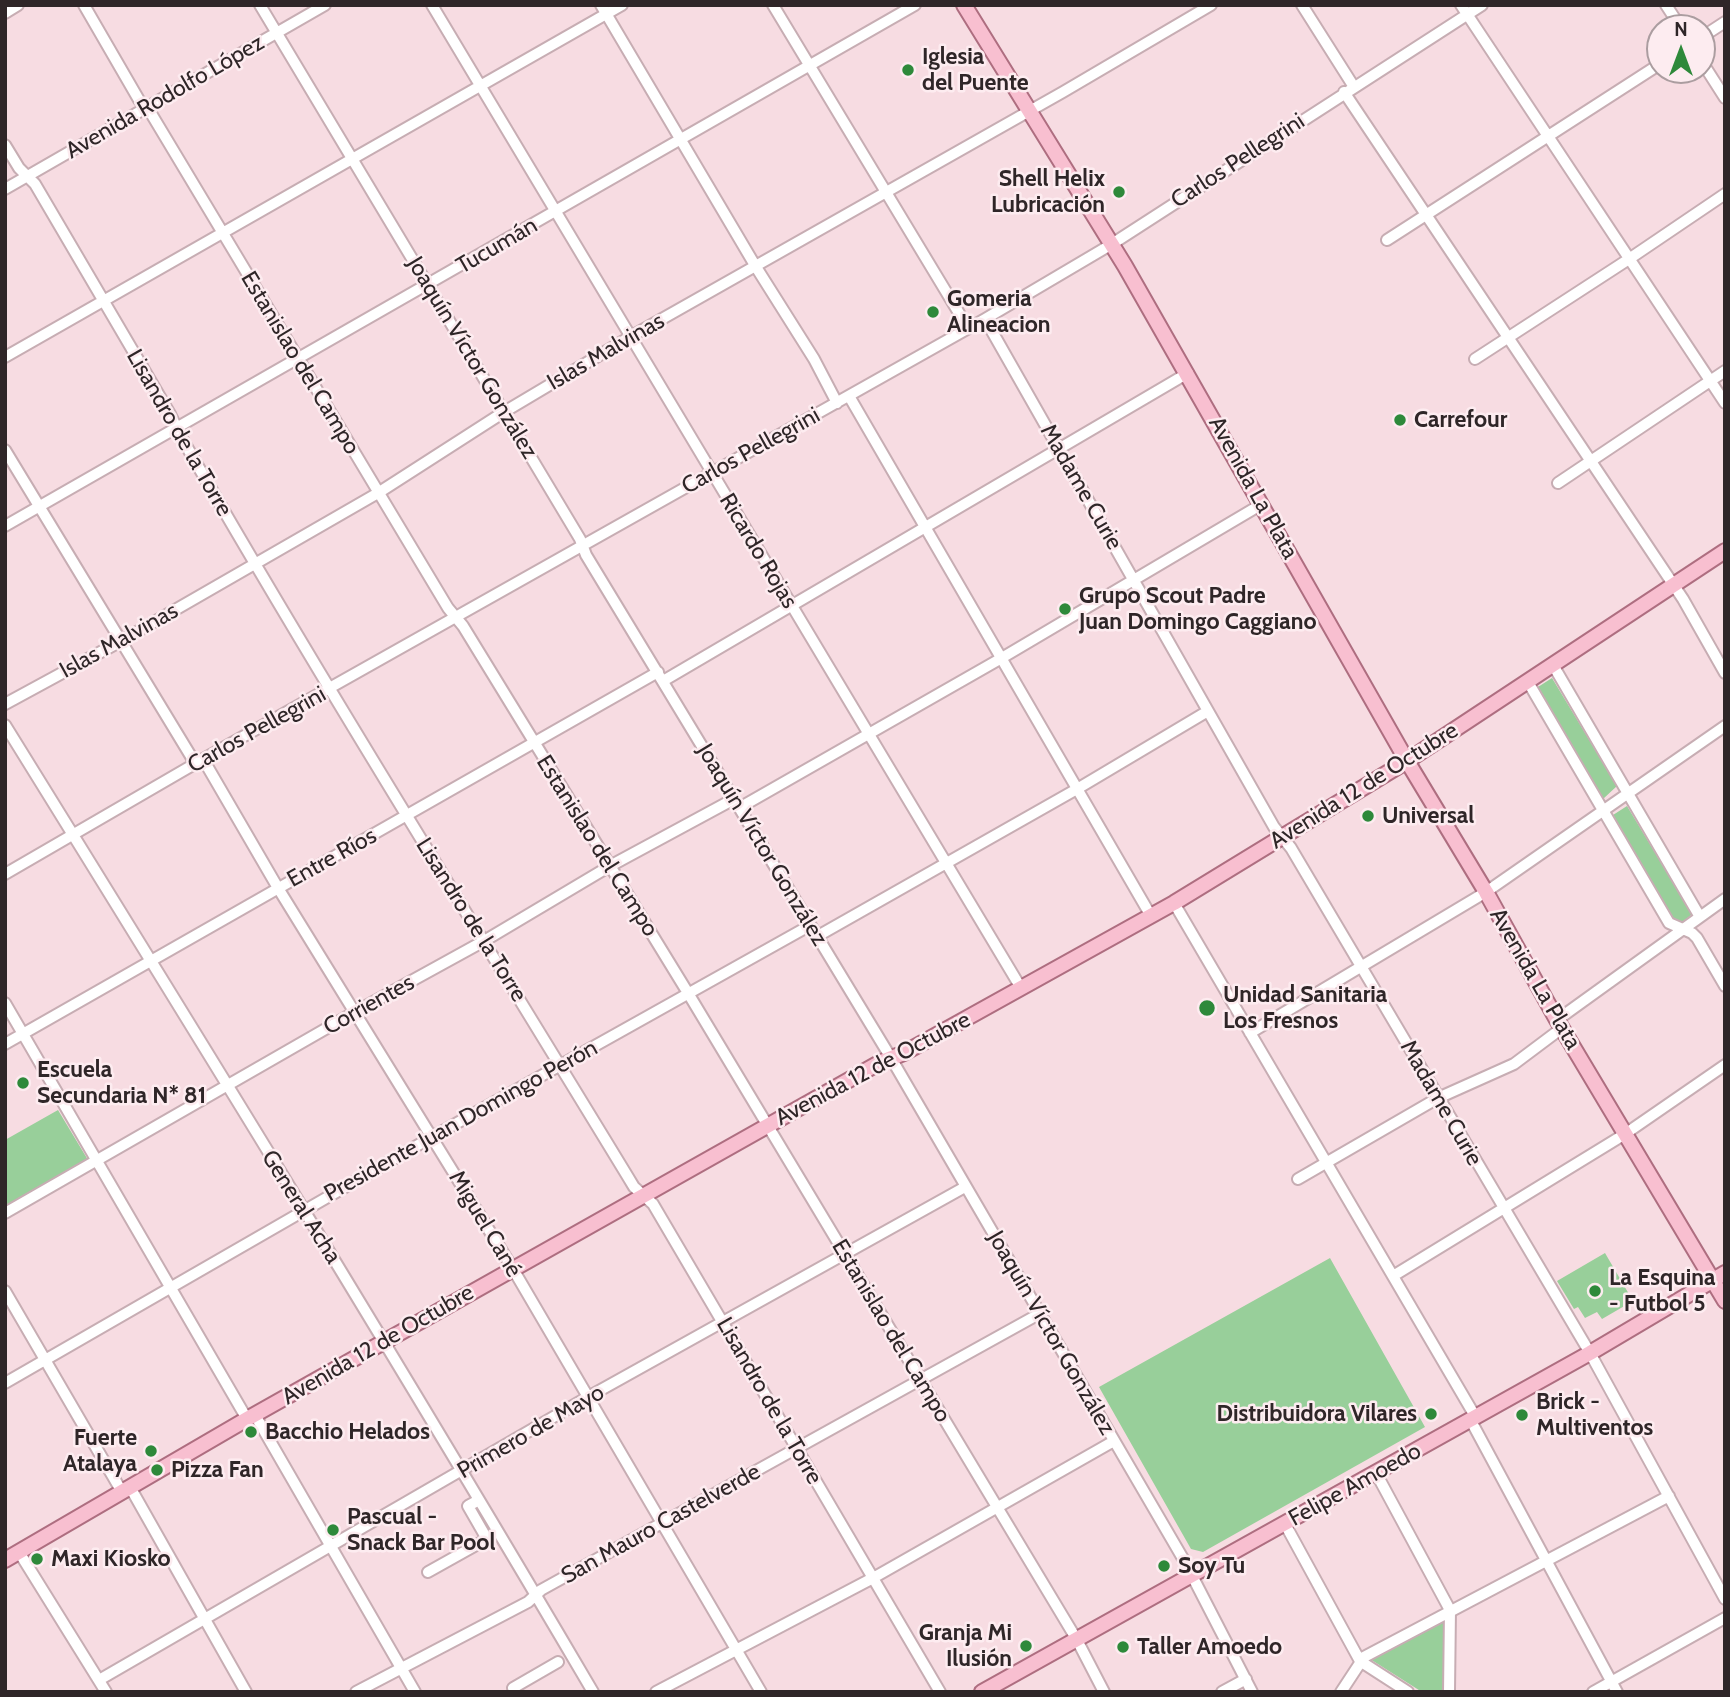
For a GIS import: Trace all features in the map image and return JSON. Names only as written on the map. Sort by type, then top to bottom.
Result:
[{"type":"main road","name":"Avenida La Plata","points":[[964,5],[1112,244],[1188,373],[1559,1024],[1625,1134],[1719,1277],[1725,1301]]},
{"type":"main road","name":"Avenida 12 de Octubre","points":[[5,1560],[642,1195],[1174,903],[1407,761],[1725,551]]},
{"type":"main road","name":"Felipe Amoedo","points":[[982,1692],[1590,1353],[1719,1277]]},
{"type":"street","points":[[5,12],[18,5]]},
{"type":"street","name":"Estanislao del Campo","points":[[84,5],[378,493],[454,617],[463,626],[768,1125],[1077,1640],[1104,1692]]},
{"type":"street","name":"Joaquín Víctor González","points":[[260,5],[809,926],[891,1058],[1192,1576],[1252,1692]]},
{"type":"street","name":"Avenida Rodolfo López","points":[[5,189],[325,5]]},
{"type":"street","name":"Ricardo Rojas","points":[[432,5],[1021,988]]},
{"type":"street","points":[[5,357],[481,86],[604,10],[622,5]]},
{"type":"street","points":[[773,5],[968,328]]},
{"type":"street","name":"Tucumán","points":[[5,526],[915,5]]},
{"type":"street","name":"Islas Malvinas","points":[[5,704],[121,641],[378,493],[504,412],[630,337],[1031,111],[1211,5]]},
{"type":"street","points":[[1302,5],[1349,89],[1426,215],[1674,585],[1725,673]]},
{"type":"street","name":"Carlos Pellegrini","points":[[5,874],[199,761],[837,403],[1112,244],[1349,89],[1464,10],[1482,5]]},
{"type":"street","points":[[604,10],[756,267],[814,359],[837,403]]},
{"type":"street","points":[[1464,10],[1725,403]]},
{"type":"street","points":[[1387,240],[1646,73]]},
{"type":"street","name":"Lisandro de la Torre","points":[[5,145],[19,167],[35,184],[170,414],[254,564],[634,1187],[653,1204],[940,1692]]},
{"type":"street","points":[[1475,359],[1725,194]]},
{"type":"street","name":"Madame Curie","points":[[985,318],[1274,827],[1291,848],[1590,1353],[1725,1599]]},
{"type":"street","points":[[1558,483],[1725,371]]},
{"type":"street","name":"Entre Ríos","points":[[5,1044],[533,743],[791,605],[1188,373]]},
{"type":"street","points":[[849,396],[1151,916]]},
{"type":"street","name":"Miguel Cané","points":[[5,450],[121,641],[199,761],[513,1269],[761,1692]]},
{"type":"street","name":"Corrientes","points":[[5,1213],[484,941],[610,866],[869,734],[1262,504]]},
{"type":"street","points":[[1553,666],[1700,917]]},
{"type":"street","points":[[1528,682],[1669,923],[1697,939],[1725,986]]},
{"type":"street","points":[[816,937],[1077,789],[1208,711]]},
{"type":"street","name":"General Acha","points":[[5,725],[303,1211],[386,1341],[593,1692]]},
{"type":"street","points":[[1250,1033],[1486,892],[1725,726]]},
{"type":"street","points":[[1298,1179],[1438,1098],[1514,1063],[1559,1024],[1725,899]]},
{"type":"street","points":[[1174,903],[1393,1276],[1473,1418],[1614,1687]]},
{"type":"street","name":"Presidente Juan Domingo Perón","points":[[5,1383],[432,1137],[809,926]]},
{"type":"street","points":[[5,1003],[171,1288],[330,1547],[415,1692]]},
{"type":"street","points":[[1393,1276],[1625,1134],[1725,1065]]},
{"type":"street","name":"Primero de Mayo","points":[[99,1681],[588,1397],[965,1186]]},
{"type":"street","points":[[5,1291],[246,1692]]},
{"type":"street","name":"San Mauro Castelverde","points":[[356,1692],[528,1602],[541,1590],[1039,1314]]},
{"type":"street","points":[[656,1692],[873,1578],[1114,1441]]},
{"type":"street","points":[[1376,1473],[1450,1610],[1449,1692]]},
{"type":"street","points":[[1341,1692],[1360,1661],[1450,1610],[1669,1496]]},
{"type":"street","points":[[428,1572],[487,1539],[468,1506],[479,1500]]},
{"type":"street","points":[[1285,1524],[1360,1661],[1409,1692]]},
{"type":"street","points":[[19,1552],[106,1692]]},
{"type":"street","points":[[1593,1692],[1614,1687],[1725,1618]]},
{"type":"street","points":[[516,1692],[513,1688],[558,1662]]},
{"type":"street","points":[[1222,1692],[1246,1679]]},
{"type":"green space","points":[[1552,678],[1617,786],[1603,799],[1538,687]]},
{"type":"green space","points":[[1627,806],[1692,914],[1678,927],[1613,815]]},
{"type":"green space","points":[[58,1110],[88,1160],[5,1208],[5,1140]]},
{"type":"green space","name":"La Esquina - Futbol 5","points":[[1605,1253],[1633,1301],[1602,1319],[1597,1312],[1585,1318],[1578,1307],[1574,1309],[1557,1281]]},
{"type":"green space","points":[[1330,1258],[1425,1427],[1203,1552],[1191,1549],[1099,1387]]},
{"type":"green space","points":[[1445,1619],[1443,1692],[1422,1692],[1370,1659]]},
{"type":"place","name":"Iglesia del Puente","points":[[908,70]]},
{"type":"place","name":"Shell Helix Lubricación","points":[[1119,192]]},
{"type":"place","name":"Gomeria Alineacion","points":[[933,312]]},
{"type":"place","name":"Carrefour","points":[[1400,420]]},
{"type":"place","name":"Grupo Scout Padre Juan Domingo Caggiano","points":[[1065,609]]},
{"type":"place","name":"Universal","points":[[1368,816]]},
{"type":"place","name":"Unidad Sanitaria Los Fresnos","points":[[1207,1008]]},
{"type":"place","name":"Escuela Secundaria N* 81","points":[[23,1083]]},
{"type":"place","name":"La Esquina - Futbol 5","points":[[1595,1291]]},
{"type":"place","name":"Distribuidora Vilares","points":[[1431,1414]]},
{"type":"place","name":"Brick - Multiventos","points":[[1522,1415]]},
{"type":"place","name":"Bacchio Helados","points":[[251,1432]]},
{"type":"place","name":"Fuerte Atalaya","points":[[151,1451]]},
{"type":"place","name":"Pizza Fan","points":[[157,1470]]},
{"type":"place","name":"Pascual - Snack Bar Pool","points":[[333,1530]]},
{"type":"place","name":"Maxi Kiosko","points":[[37,1559]]},
{"type":"place","name":"Soy Tu","points":[[1164,1566]]},
{"type":"place","name":"Granja Mi Ilusión","points":[[1026,1646]]},
{"type":"place","name":"Taller Amoedo","points":[[1123,1647]]}]
